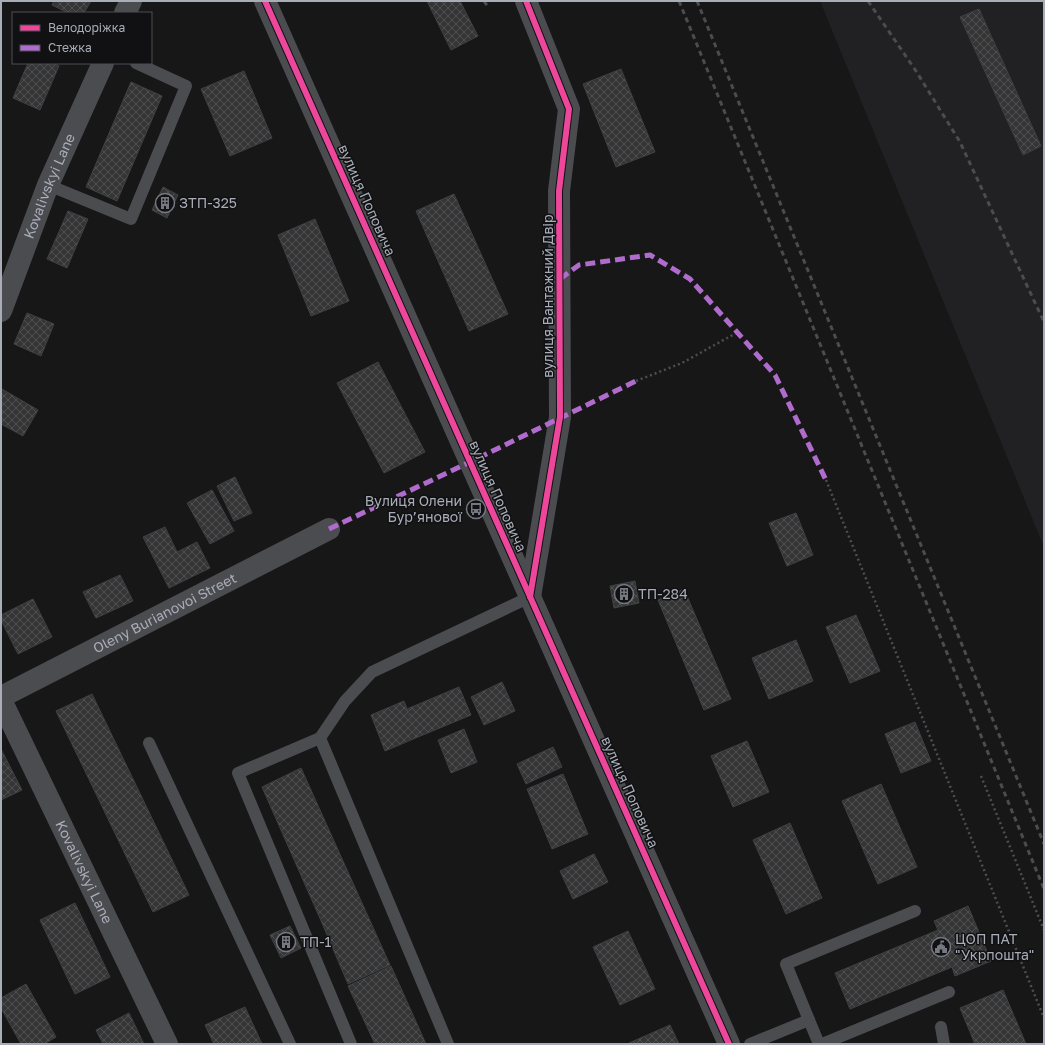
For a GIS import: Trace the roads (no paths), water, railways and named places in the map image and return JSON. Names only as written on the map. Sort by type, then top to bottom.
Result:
[{"type":"street","points":[[126,12],[131,1]]},
{"type":"street","name":"вулиця Поповича","points":[[265,1],[729,1044]]},
{"type":"street","name":"вулиця Вантажний Двір","points":[[526,1],[569,109],[559,191],[560,417],[530,597]]},
{"type":"street","name":"Kovalivskyi Lane","points":[[1,311],[48,186],[103,64]]},
{"type":"street","name":"Oleny Burianovoi Street","points":[[1,699],[329,528]]},
{"type":"street","name":"Kovalivskyi Lane","points":[[1,699],[167,1044]]},
{"type":"lane","points":[[48,186],[131,219],[186,86],[138,64]]},
{"type":"lane","points":[[351,1044],[238,773],[320,738],[345,701],[372,672],[530,597]]},
{"type":"lane","points":[[320,738],[448,1044]]},
{"type":"lane","points":[[149,743],[290,1044]]},
{"type":"lane","points":[[819,1044],[786,964],[915,911]]},
{"type":"lane","points":[[822,1044],[949,992]]},
{"type":"lane","points":[[750,1044],[809,1020]]},
{"type":"lane","points":[[941,1027],[944,1044]]},
{"type":"railway","points":[[484,1],[488,7]]},
{"type":"railway","points":[[679,1],[1044,889]]},
{"type":"railway","points":[[697,1],[1044,844]]},
{"type":"railway","points":[[868,1],[916,71],[960,142],[1044,322]]},
{"type":"place","name":"ЗТП-325","points":[[165,203]]},
{"type":"place","name":"Вулиця Олени Бур’янової","points":[[476,509]]},
{"type":"place","name":"ТП-284","points":[[624,594]]},
{"type":"place","name":"ТП-1","points":[[286,942]]},
{"type":"place","name":"ЦОП ПАТ \"Укрпошта\"","points":[[941,947]]}]
